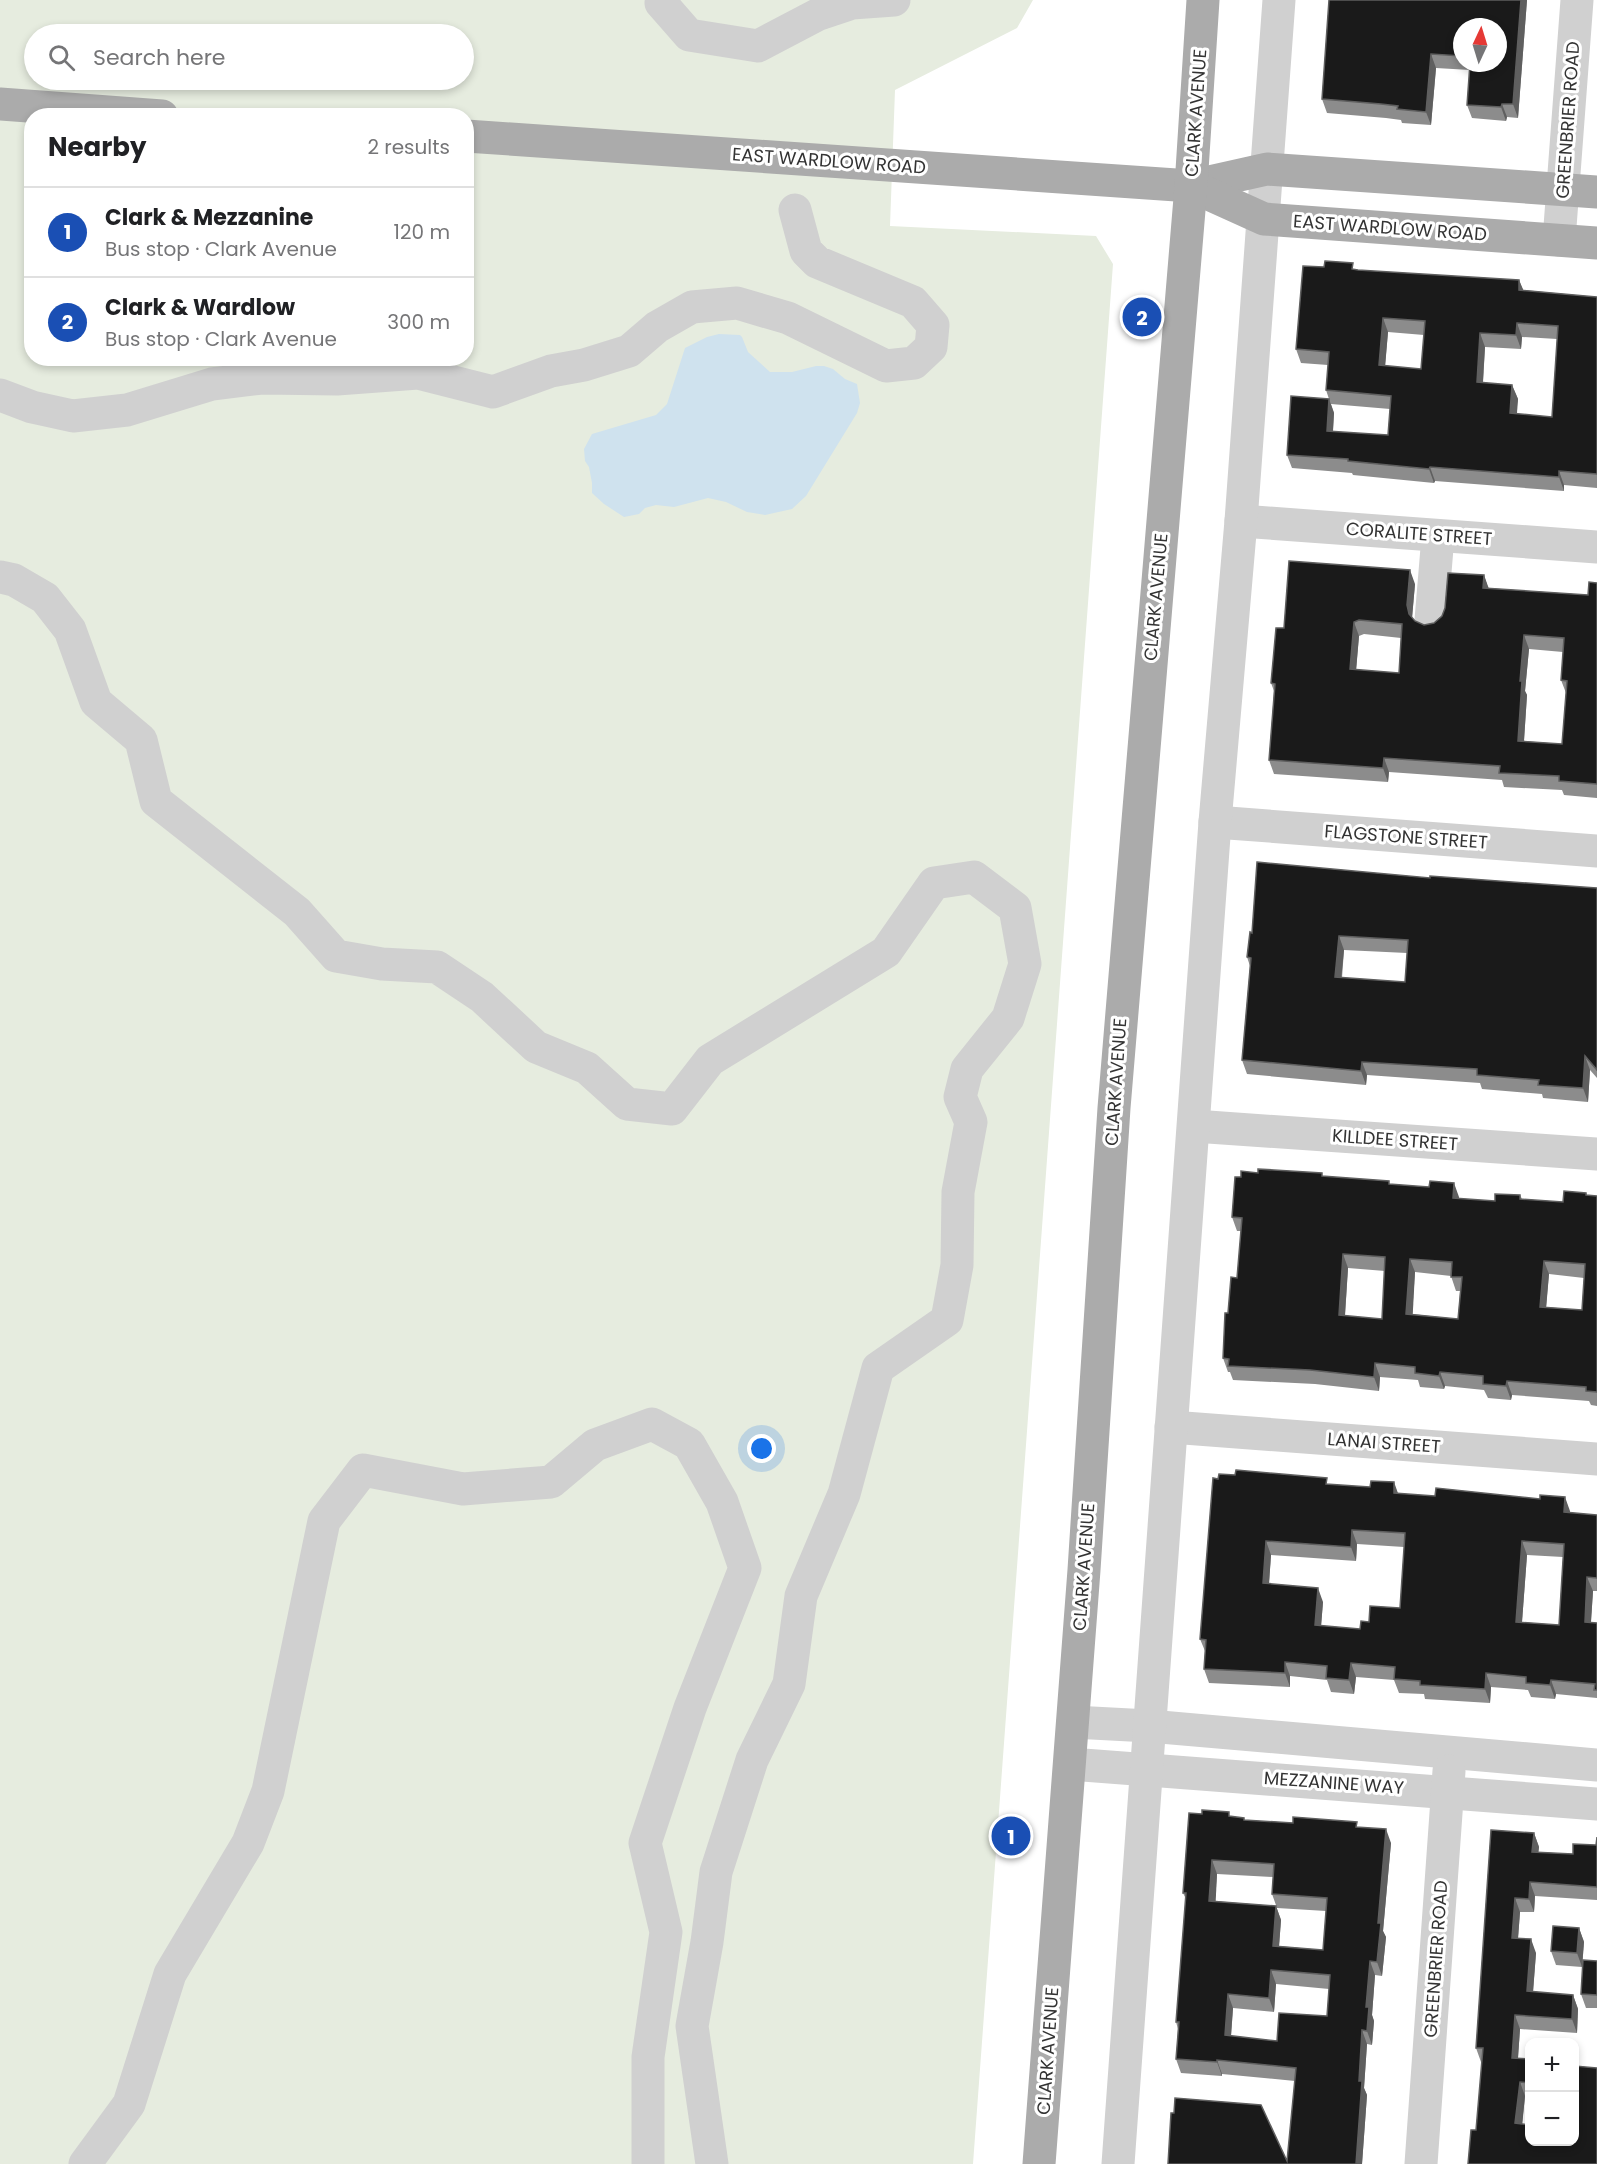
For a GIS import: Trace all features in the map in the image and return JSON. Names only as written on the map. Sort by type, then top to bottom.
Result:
[{"type":"main road","name":"CLARK AVENUE","points":[[1039,2164],[1073,1722],[1113,1108],[1191,186],[1203,0]]},
{"type":"main road","points":[[0,104],[54,108]]},
{"type":"main road","name":"EAST WARDLOW ROAD","points":[[474,137],[1191,186],[1267,169],[1597,192]]},
{"type":"main road","name":"EAST WARDLOW ROAD","points":[[1191,186],[1264,219],[1597,243]]},
{"type":"street","points":[[663,0],[662,3],[689,35],[758,46],[819,14],[851,1],[894,0]]},
{"type":"street","points":[[1118,2164],[1215,822],[1241,521],[1279,0]]},
{"type":"street","name":"GREENBRIER ROAD","points":[[1559,240],[1577,0]]},
{"type":"street","points":[[0,395],[32,407],[73,416],[127,410],[212,384],[262,378],[337,380],[418,373],[493,392],[551,370],[584,365],[629,351],[657,327],[692,307],[737,303],[788,318],[886,366],[914,363],[931,347],[933,325],[913,302],[818,262],[806,251],[795,210]]},
{"type":"street","name":"CORALITE STREET","points":[[1241,521],[1597,547]]},
{"type":"street","points":[[1431,620],[1438,536]]},
{"type":"street","points":[[0,577],[14,580],[45,598],[70,630],[96,702],[141,740],[156,801],[297,912],[336,956],[382,964],[437,968],[482,997],[536,1047],[587,1068],[627,1104],[672,1109],[710,1060],[886,952],[934,883],[974,878],[1016,908],[1025,964],[1008,1018],[967,1069],[960,1098],[971,1122],[958,1192],[957,1265],[947,1320],[878,1368],[844,1494],[801,1596],[789,1684],[752,1760],[716,1872],[707,1942],[692,2026],[712,2164]]},
{"type":"street","name":"FLAGSTONE STREET","points":[[1215,822],[1597,851]]},
{"type":"street","name":"KILLDEE STREET","points":[[1194,1126],[1597,1154]]},
{"type":"street","points":[[85,2164],[129,2104],[170,1974],[248,1843],[268,1791],[324,1521],[363,1470],[463,1489],[551,1482],[595,1445],[652,1424],[689,1444],[722,1502],[745,1568],[690,1708],[645,1843],[666,1932],[648,2057],[648,2164]]},
{"type":"street","name":"LANAI STREET","points":[[1171,1428],[1597,1459]]},
{"type":"street","points":[[1073,1722],[1149,1726],[1597,1765]]},
{"type":"street","name":"GREENBRIER ROAD","points":[[1421,2164],[1451,1753]]},
{"type":"street","name":"MEZZANINE WAY","points":[[1070,1764],[1597,1804]]},
{"type":"shaded area","points":[[0,0],[1033,0],[1017,28],[895,90],[890,226],[1096,236],[1113,264],[973,2164],[0,2164]]},
{"type":"water","points":[[719,334],[740,335],[748,352],[770,372],[792,372],[816,366],[833,369],[845,379],[857,384],[860,403],[857,413],[806,496],[792,509],[765,515],[747,512],[726,502],[708,498],[674,507],[656,505],[645,508],[639,514],[624,517],[592,493],[584,449],[592,434],[656,415],[667,404],[685,348]]},
{"type":"building","points":[[1329,0],[1521,0],[1513,104],[1502,104],[1501,107],[1467,105],[1469,72],[1507,72],[1507,18],[1453,18],[1453,55],[1431,54],[1426,112],[1397,109],[1398,106],[1322,99]]},
{"type":"building","points":[[1325,261],[1353,263],[1352,269],[1358,270],[1519,280],[1519,290],[1597,297],[1597,474],[1559,471],[1559,477],[1430,467],[1429,469],[1348,461],[1348,459],[1287,455],[1291,396],[1329,399],[1327,431],[1388,435],[1391,396],[1326,390],[1329,352],[1296,349],[1303,266],[1324,267]],"holes":[[[1383,318],[1425,321],[1421,369],[1379,365]],[[1517,323],[1558,326],[1552,417],[1510,413],[1512,385],[1477,382],[1480,333],[1516,335]]]},
{"type":"building","points":[[1289,561],[1410,570],[1407,605],[1409,614],[1415,621],[1424,625],[1434,623],[1442,616],[1445,608],[1448,573],[1484,575],[1483,588],[1588,595],[1589,582],[1597,583],[1597,784],[1559,781],[1559,776],[1499,773],[1500,766],[1384,758],[1383,768],[1269,760],[1275,684],[1271,683],[1276,628],[1284,628]],"holes":[[[1359,620],[1402,624],[1399,673],[1350,669],[1354,622]],[[1524,635],[1564,638],[1561,680],[1567,681],[1562,744],[1518,741]]]},
{"type":"building","points":[[1257,862],[1430,878],[1430,876],[1597,888],[1597,1070],[1585,1056],[1583,1088],[1538,1085],[1539,1080],[1477,1075],[1477,1069],[1362,1062],[1361,1071],[1242,1060],[1251,958],[1247,957],[1250,932],[1252,933]],"holes":[[[1339,936],[1408,940],[1405,982],[1335,977]]]},
{"type":"building","points":[[1258,1169],[1322,1173],[1322,1176],[1389,1181],[1389,1184],[1429,1187],[1430,1181],[1454,1183],[1453,1198],[1495,1201],[1495,1194],[1520,1195],[1520,1199],[1563,1202],[1564,1191],[1597,1196],[1597,1392],[1586,1391],[1586,1387],[1507,1381],[1506,1386],[1483,1384],[1483,1376],[1440,1372],[1439,1376],[1415,1373],[1415,1367],[1375,1363],[1374,1377],[1310,1370],[1228,1366],[1229,1359],[1223,1358],[1225,1313],[1228,1313],[1231,1277],[1237,1278],[1242,1218],[1232,1217],[1235,1177],[1241,1177],[1241,1171],[1258,1173]],"holes":[[[1343,1254],[1385,1257],[1382,1319],[1339,1315]],[[1410,1259],[1452,1262],[1451,1277],[1462,1277],[1458,1319],[1406,1314]],[[1544,1261],[1585,1264],[1582,1310],[1540,1307]]]},
{"type":"building","points":[[1236,1470],[1327,1478],[1326,1484],[1370,1487],[1371,1481],[1394,1482],[1394,1493],[1435,1496],[1436,1488],[1540,1499],[1540,1495],[1565,1497],[1564,1512],[1597,1515],[1597,1578],[1587,1577],[1585,1622],[1597,1623],[1597,1690],[1594,1690],[1595,1684],[1551,1680],[1550,1685],[1526,1683],[1526,1677],[1486,1673],[1485,1689],[1420,1685],[1420,1681],[1394,1679],[1395,1667],[1351,1663],[1349,1680],[1326,1678],[1327,1666],[1285,1662],[1285,1673],[1204,1669],[1206,1640],[1200,1639],[1213,1478],[1218,1479],[1219,1474],[1235,1475]],"holes":[[[1352,1530],[1405,1533],[1400,1608],[1370,1606],[1369,1622],[1361,1621],[1360,1629],[1315,1625],[1318,1588],[1263,1583],[1266,1541],[1351,1547]],[[1522,1541],[1564,1544],[1559,1625],[1516,1622]]]},
{"type":"building","points":[[1202,1810],[1229,1812],[1229,1816],[1244,1818],[1244,1820],[1293,1823],[1293,1817],[1357,1822],[1356,1827],[1386,1829],[1377,1962],[1370,1961],[1366,2007],[1369,2007],[1367,2031],[1362,2030],[1359,2081],[1362,2081],[1356,2164],[1168,2164],[1171,2113],[1174,2113],[1175,2098],[1261,2105],[1287,2161],[1296,2068],[1217,2060],[1217,2062],[1176,2059],[1179,2022],[1176,2022],[1186,1893],[1183,1893],[1189,1813],[1202,1814]],"holes":[[[1212,1860],[1274,1864],[1272,1894],[1327,1898],[1323,1950],[1273,1946],[1276,1906],[1209,1901]],[[1271,1970],[1330,1975],[1327,2016],[1279,2013],[1277,2041],[1225,2035],[1228,1994],[1269,1998]]]},
{"type":"building","points":[[1491,1830],[1534,1833],[1532,1852],[1573,1854],[1573,1844],[1596,1845],[1597,1837],[1597,1887],[1530,1882],[1529,1899],[1515,1898],[1512,1938],[1531,1939],[1527,1991],[1573,1995],[1572,2019],[1515,2015],[1512,2058],[1525,2059],[1525,2082],[1520,2082],[1515,2123],[1525,2124],[1525,2146],[1579,2146],[1579,2066],[1597,2068],[1597,2164],[1468,2164],[1471,2130],[1476,2130],[1483,2048],[1476,2048]]},
{"type":"building","points":[[1553,1926],[1579,1928],[1577,1953],[1551,1951]]},
{"type":"building","points":[[1583,1960],[1597,1961],[1597,1995],[1581,1994]]},
{"type":"place","name":"Clark & Wardlow","points":[[1142,317]]},
{"type":"place","name":"Clark & Mezzanine","points":[[1011,1836]]}]
